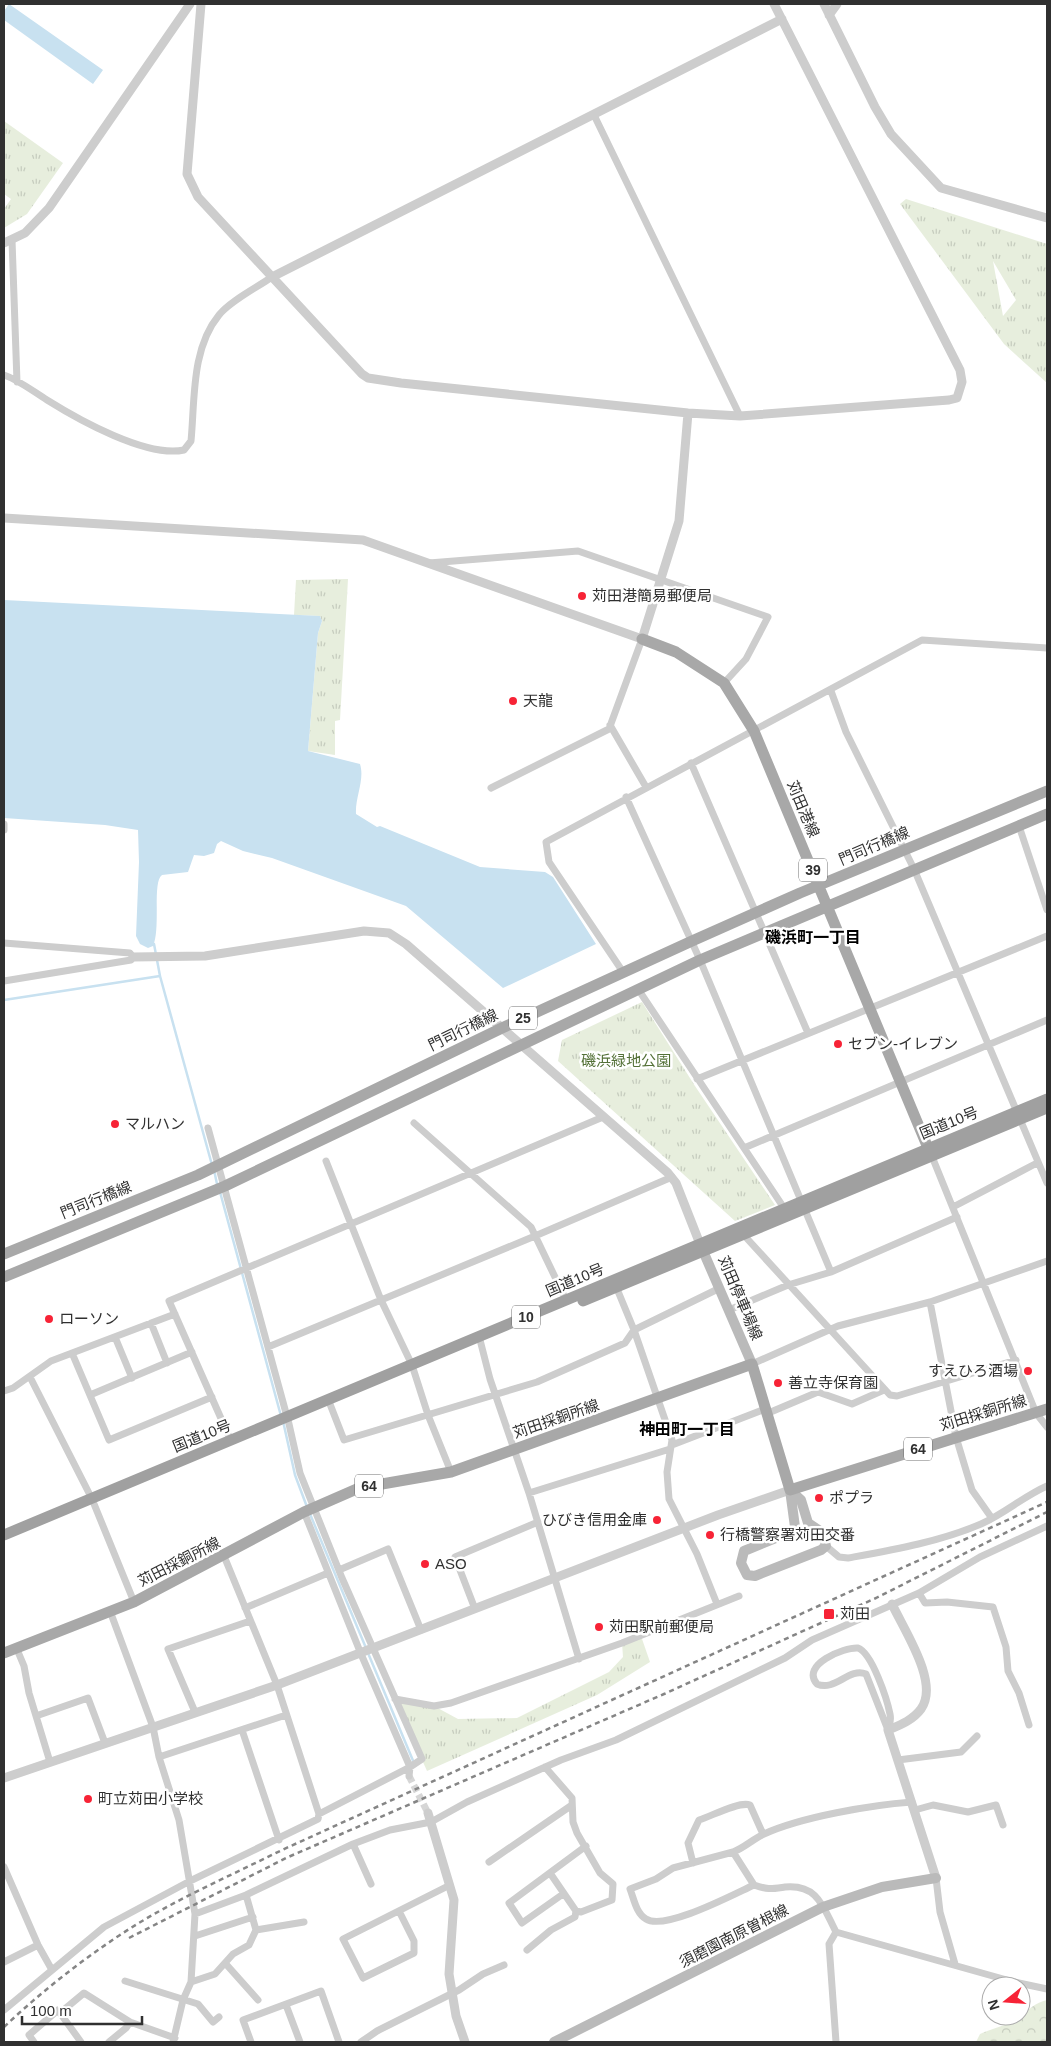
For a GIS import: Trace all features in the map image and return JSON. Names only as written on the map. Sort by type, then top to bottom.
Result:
[{"type":"highway","name":"国道10号","points":[[4,1534],[93,1502],[413,1369],[1017,1116],[1047,1099]]},
{"type":"highway","name":"国道10号","points":[[1017,1116],[1047,1108]]},
{"type":"highway","name":"国道10号","points":[[741,1231],[784,1208],[803,1205]]},
{"type":"highway","name":"国道10号","points":[[480,1340],[566,1300],[615,1283]]},
{"type":"highway","name":"国道10号","points":[[4,1542],[231,1441],[288,1420]]},
{"type":"main road","name":"苅田港線","points":[[642,639],[676,652],[724,683],[754,731],[930,1152]]},
{"type":"main road","name":"門司行橋線","points":[[4,1254],[219,1165],[502,1028],[756,912],[1047,791]]},
{"type":"main road","name":"25","points":[[4,1277],[225,1186],[700,960],[1047,814]]},
{"type":"main road","name":"苅田停車場線","points":[[702,1248],[752,1364]]},
{"type":"main road","name":"苅田採銅所線","points":[[7,1650],[134,1602],[309,1510],[359,1488],[451,1472],[752,1364]]},
{"type":"main road","points":[[752,1364],[790,1490],[795,1527],[793,1531],[744,1551],[741,1563],[745,1572],[751,1577],[821,1550],[826,1546],[823,1533],[808,1523],[801,1500],[790,1490]]},
{"type":"main road","name":"苅田採銅所線","points":[[790,1490],[1042,1411]]},
{"type":"main road","name":"須磨園南原曽根線","points":[[554,2042],[823,1907],[882,1887],[936,1878]]},
{"type":"street","points":[[17,382],[8,241],[25,233],[49,208],[190,4]]},
{"type":"street","points":[[201,4],[187,174],[198,197],[362,374],[368,378],[688,413],[740,416],[957,398],[962,382],[960,370],[774,4]]},
{"type":"street","points":[[824,4],[891,134],[941,188],[1047,218]]},
{"type":"street","points":[[829,15],[837,4]]},
{"type":"street","points":[[4,375],[98,428],[151,448],[173,452],[184,450],[191,441],[198,363],[207,332],[220,314],[272,277],[782,19]]},
{"type":"street","points":[[594,115],[740,416]]},
{"type":"street","points":[[491,788],[609,729],[642,639],[679,521],[688,413]]},
{"type":"street","points":[[4,518],[363,540],[642,639]]},
{"type":"street","points":[[426,563],[578,551],[768,617],[746,659],[724,683]]},
{"type":"street","points":[[623,972],[549,862],[546,842],[626,797],[831,691],[922,640],[1047,648]]},
{"type":"street","points":[[831,691],[846,732],[914,869],[1047,1183]]},
{"type":"street","points":[[610,725],[646,787]]},
{"type":"street","points":[[691,763],[808,1033]]},
{"type":"street","points":[[626,797],[692,941],[831,1272]]},
{"type":"street","points":[[4,824],[4,830]]},
{"type":"street","points":[[1019,826],[1047,910]]},
{"type":"street","points":[[4,981],[131,960],[133,957],[205,956],[364,931],[390,933],[406,944],[672,1177],[702,1248]]},
{"type":"street","points":[[697,1079],[957,971],[1047,936]]},
{"type":"street","points":[[4,943],[130,953],[133,957]]},
{"type":"street","points":[[638,989],[784,1208]]},
{"type":"street","points":[[744,1148],[1047,1020]]},
{"type":"street","points":[[231,1441],[169,1301],[245,1267],[603,1117]]},
{"type":"street","points":[[414,1123],[472,1172],[531,1227],[566,1300]]},
{"type":"street","points":[[208,1128],[288,1420],[309,1510],[328,1572],[360,1654],[410,1767],[409,1776]]},
{"type":"street","points":[[930,1152],[1016,1360],[1042,1411],[1047,1427]]},
{"type":"street","points":[[326,1161],[380,1300],[413,1369],[428,1415],[451,1472]]},
{"type":"street","points":[[953,1207],[1037,1163]]},
{"type":"street","points":[[268,1348],[672,1177]]},
{"type":"street","points":[[729,1310],[788,1286],[831,1272],[957,1217]]},
{"type":"street","points":[[741,1231],[788,1286],[884,1390],[897,1396],[1016,1360]]},
{"type":"street","points":[[752,1364],[838,1326],[930,1302],[1047,1261]]},
{"type":"street","points":[[615,1283],[658,1399],[671,1447],[666,1472],[667,1491],[671,1506],[701,1563],[717,1604]]},
{"type":"street","points":[[330,1403],[344,1440],[537,1382],[626,1342],[634,1330],[720,1288]]},
{"type":"street","points":[[930,1302],[956,1437],[972,1490],[991,1517]]},
{"type":"street","points":[[4,1391],[30,1377],[51,1361],[175,1314]]},
{"type":"street","points":[[151,1323],[167,1363]]},
{"type":"street","points":[[115,1337],[132,1378]]},
{"type":"street","points":[[480,1340],[495,1395],[538,1522],[579,1659]]},
{"type":"street","points":[[90,1395],[192,1352]]},
{"type":"street","points":[[72,1353],[109,1440],[212,1397]]},
{"type":"street","points":[[30,1377],[93,1502],[134,1602]]},
{"type":"street","points":[[529,1494],[671,1447],[818,1392],[852,1404],[884,1390]]},
{"type":"street","points":[[826,1546],[839,1557],[848,1558],[933,1539],[982,1524],[1028,1494],[1047,1486]]},
{"type":"street","points":[[4,1778],[277,1685],[684,1528],[790,1490]]},
{"type":"street","points":[[309,1510],[374,1648],[422,1759],[318,1814]]},
{"type":"street","points":[[475,1610],[455,1557],[538,1522]]},
{"type":"street","points":[[196,1914],[246,1895],[353,1844],[429,1817],[545,1767],[616,1740],[785,1658],[812,1640],[919,1593],[980,1557],[1047,1526]]},
{"type":"street","points":[[338,1570],[388,1549],[421,1630]]},
{"type":"street","points":[[4,2010],[104,1927],[190,1881],[279,1840],[318,1819],[277,1685],[224,1556]]},
{"type":"street","points":[[245,1608],[328,1572]]},
{"type":"street","points":[[919,1593],[925,1603],[947,1602],[993,1607],[1006,1646],[1008,1671],[1019,1693],[1030,1725]]},
{"type":"street","points":[[395,1698],[434,1706],[451,1703],[579,1659],[739,1596]]},
{"type":"street","points":[[888,1730],[911,1719],[920,1711],[927,1696],[925,1673],[892,1604]]},
{"type":"street","points":[[60,2013],[84,1993],[130,2022],[174,2040],[183,2000],[191,1982],[196,1914],[179,1820],[159,1757],[153,1727],[110,1611]]},
{"type":"street","points":[[195,1712],[168,1649],[250,1621]]},
{"type":"street","points":[[888,1730],[891,1715],[866,1652],[854,1648],[816,1665],[813,1677],[821,1686],[830,1685],[858,1672],[866,1674],[888,1730],[936,1878],[940,1912],[955,1964]]},
{"type":"street","points":[[7,1650],[24,1666],[50,1762]]},
{"type":"street","points":[[36,1716],[88,1698],[105,1743]]},
{"type":"street","points":[[159,1757],[286,1715]]},
{"type":"street","points":[[242,1730],[279,1840]]},
{"type":"street","points":[[898,1760],[961,1752],[977,1736]]},
{"type":"street","points":[[545,1767],[572,1798],[573,1822],[600,1873],[613,1884],[614,1894],[612,1900],[581,1912],[576,1911],[550,1873]]},
{"type":"street","points":[[693,1863],[688,1843],[699,1820],[725,1811],[734,1805],[744,1802],[750,1805],[764,1834]]},
{"type":"street","points":[[488,1862],[572,1805]]},
{"type":"street","points":[[1003,1825],[996,1805],[968,1812],[933,1805],[831,1815],[764,1834],[734,1852],[673,1868],[656,1879],[630,1889],[638,1913],[647,1920],[661,1921],[679,1917],[754,1886],[771,1891],[784,1888],[808,1889],[818,1898],[836,1932],[1014,1982],[1047,1989]]},
{"type":"street","points":[[429,1817],[454,1900],[449,1974],[451,1994],[465,2042]]},
{"type":"street","points":[[353,1844],[371,1884]]},
{"type":"street","points":[[563,1894],[522,1923],[509,1903],[586,1846]]},
{"type":"street","points":[[734,1852],[754,1886]]},
{"type":"street","points":[[4,1867],[38,1945],[52,1970]]},
{"type":"street","points":[[399,1911],[414,1942],[414,1952],[363,1978],[343,1939],[450,1885]]},
{"type":"street","points":[[191,1982],[215,1974],[225,1962],[249,1945],[256,1930],[246,1895]]},
{"type":"street","points":[[528,1950],[550,1930],[575,1917],[576,1911]]},
{"type":"street","points":[[195,1936],[253,1917]]},
{"type":"street","points":[[256,1930],[304,1922]]},
{"type":"street","points":[[836,1932],[829,1944],[836,2042]]},
{"type":"street","points":[[4,1962],[38,1945]]},
{"type":"street","points":[[225,1962],[258,2000]]},
{"type":"street","points":[[361,2042],[377,2031],[451,1994],[483,1974],[504,1965]]},
{"type":"street","points":[[125,1982],[198,2004],[213,2022],[219,2018]]},
{"type":"street","points":[[251,2042],[243,2020],[321,1991],[339,2042]]},
{"type":"street","points":[[286,2005],[300,2042]]},
{"type":"street","points":[[34,2042],[29,2035],[58,2010],[81,2042]]},
{"type":"street","points":[[109,2042],[126,2028],[130,2022]]},
{"type":"green space","points":[[4,121],[63,163],[27,214],[4,228],[4,209],[11,199],[4,194]]},
{"type":"green space","points":[[906,199],[1047,244],[1047,383],[1004,344],[900,204]],"holes":[[[993,261],[1016,300],[1003,316]]]},
{"type":"green space","points":[[348,579],[340,720],[335,721],[335,755],[308,751],[318,633],[322,621],[320,616],[294,615],[296,580]]},
{"type":"green space","name":"磯浜緑地公園","points":[[642,1002],[695,1086],[775,1205],[735,1221],[558,1061],[562,1040]]},
{"type":"green space","points":[[641,1636],[650,1662],[597,1695],[427,1771],[395,1699],[434,1706],[458,1719],[517,1718],[609,1672],[623,1657],[622,1643]]},
{"type":"green space","points":[[1047,2000],[1047,2042],[976,2042],[980,2034],[1001,2026],[1031,2026],[1031,2008]]},
{"type":"water","points":[[9,4],[103,70],[93,84],[4,20],[4,11]]},
{"type":"water","points":[[4,600],[320,616],[322,621],[318,633],[308,751],[360,764],[361,782],[356,814],[377,827],[380,826],[480,867],[545,872],[553,877],[596,944],[503,988],[406,906],[272,858],[243,851],[221,841],[217,844],[214,853],[204,856],[194,855],[188,872],[162,875],[157,887],[156,928],[153,946],[148,948],[140,944],[136,936],[139,862],[138,830],[105,825],[4,818]]},
{"type":"waterway","points":[[154,944],[160,976]]},
{"type":"waterway","points":[[4,1000],[160,976],[212,1165]]},
{"type":"waterway","points":[[214,1170],[217,1184]]},
{"type":"waterway","points":[[220,1192],[281,1416]]},
{"type":"waterway","points":[[283,1421],[295,1475],[307,1507]]},
{"type":"waterway","points":[[310,1514],[366,1648]]},
{"type":"waterway","points":[[368,1653],[414,1763]]},
{"type":"tunnel","points":[[409,1776],[428,1813]]},
{"type":"railway","points":[[4,2027],[60,1978],[105,1945],[159,1911],[200,1890],[282,1850],[1047,1502]]},
{"type":"railway","points":[[129,1938],[286,1858],[664,1694],[876,1598],[1047,1512]]},
{"type":"place","name":"苅田港簡易郵便局","points":[[582,596]]},
{"type":"place","name":"天龍","points":[[513,701]]},
{"type":"place","name":"セブン-イレブン","points":[[838,1044]]},
{"type":"place","name":"マルハン","points":[[115,1124]]},
{"type":"place","name":"ローソン","points":[[49,1319]]},
{"type":"place","name":"すえひろ酒場","points":[[1028,1371]]},
{"type":"place","name":"善立寺保育園","points":[[778,1383]]},
{"type":"place","name":"ポプラ","points":[[819,1498]]},
{"type":"place","name":"ひびき信用金庫","points":[[657,1520]]},
{"type":"place","name":"行橋警察署苅田交番","points":[[710,1535]]},
{"type":"place","name":"ASO","points":[[425,1564]]},
{"type":"place","name":"苅田","points":[[829,1614]]},
{"type":"place","name":"苅田駅前郵便局","points":[[599,1627]]},
{"type":"place","name":"町立苅田小学校","points":[[88,1799]]},
{"type":"district","name":"磯浜町一丁目","points":[[813,937]]},
{"type":"district","name":"神田町一丁目","points":[[687,1429]]}]
